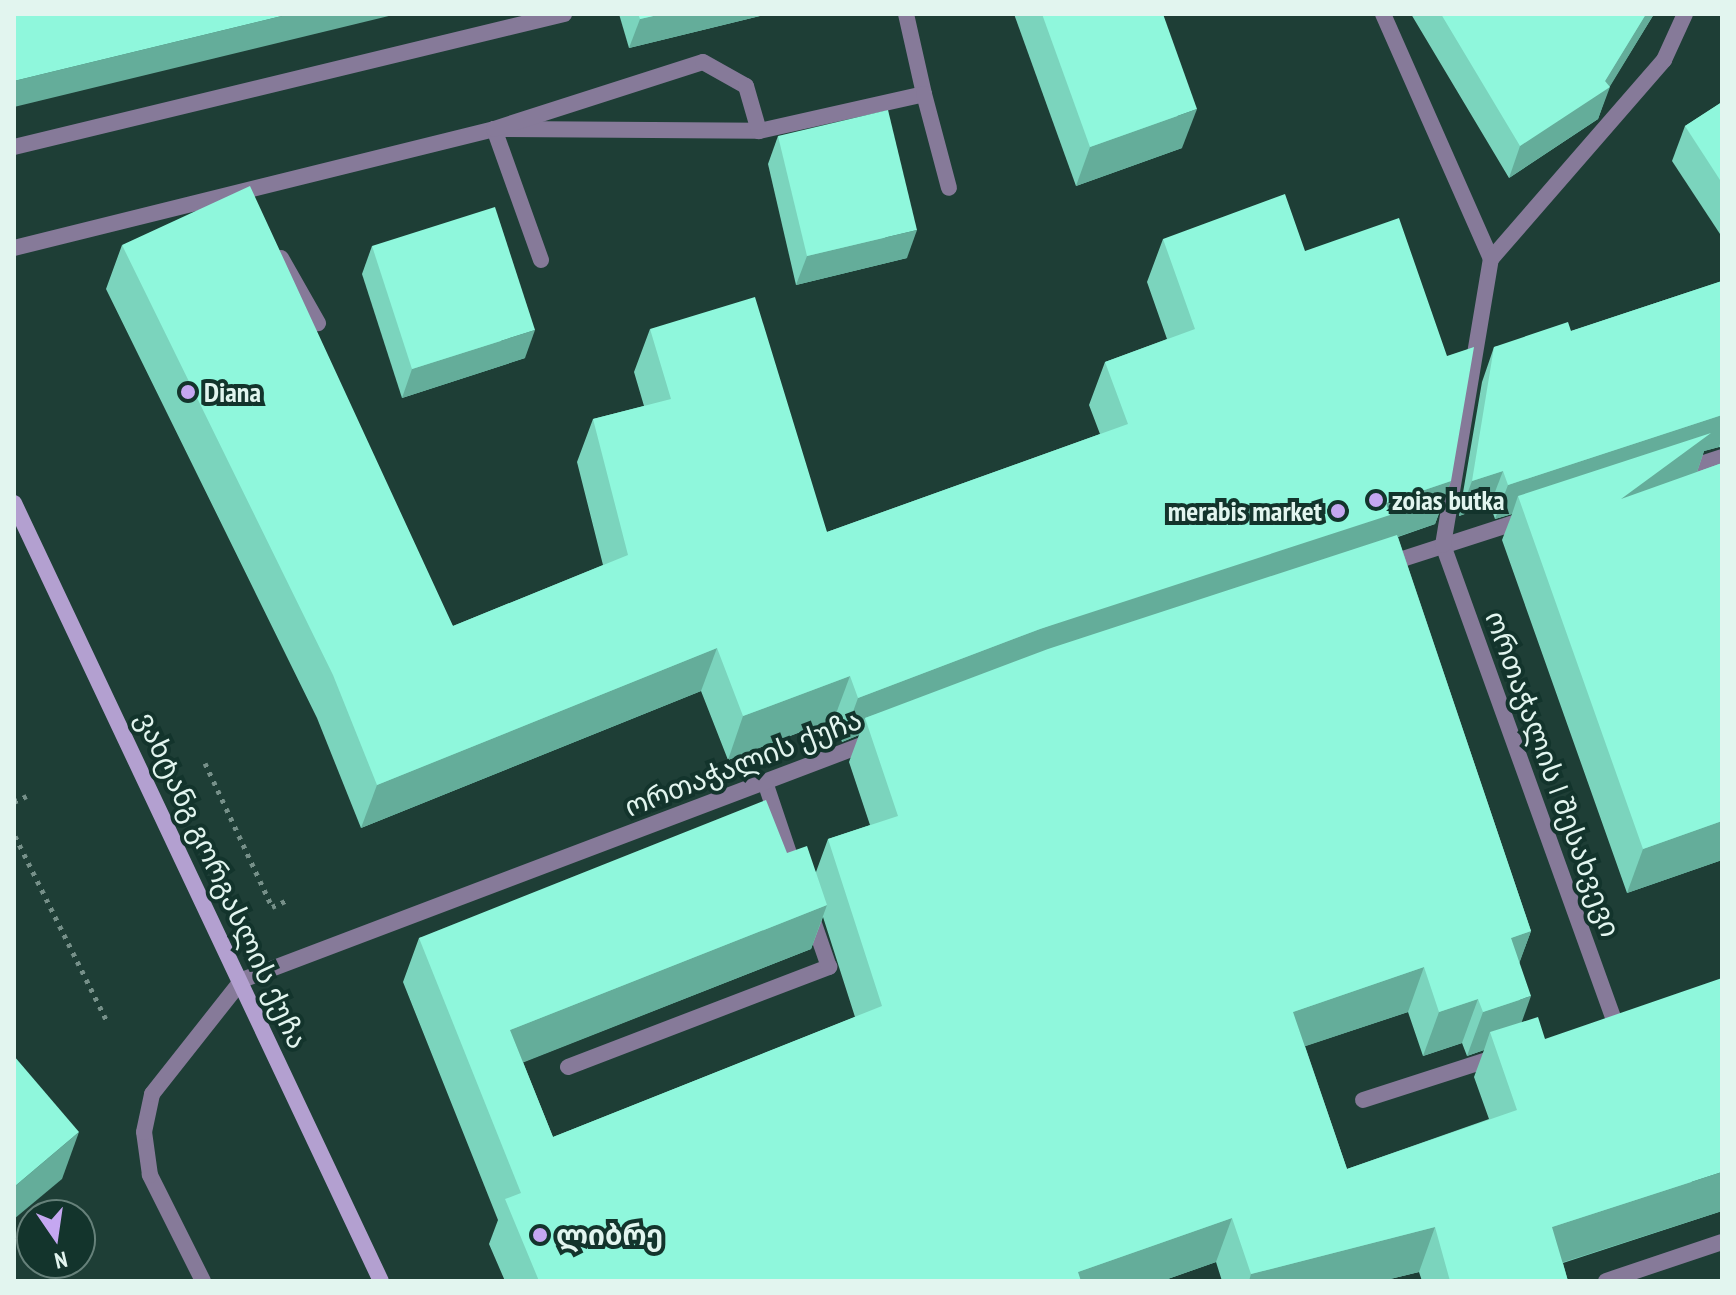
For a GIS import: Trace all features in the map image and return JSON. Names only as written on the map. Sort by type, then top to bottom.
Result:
[{"type":"main road","name":"ვახტანგ გორგასლის ქუჩა","points":[[14,503],[242,980],[381,1281]]},
{"type":"street","points":[[14,147],[564,14]]},
{"type":"street","points":[[906,14],[949,188]]},
{"type":"street","points":[[1383,14],[1491,259]]},
{"type":"street","points":[[1443,545],[1491,259],[1664,60],[1685,14]]},
{"type":"street","points":[[14,248],[246,197],[494,129],[703,62],[746,86],[759,131]]},
{"type":"street","points":[[494,129],[759,131],[924,94]]},
{"type":"street","points":[[494,129],[541,260]]},
{"type":"street","points":[[273,243],[318,323]]},
{"type":"street","points":[[1663,476],[1722,457]]},
{"type":"street","points":[[1369,570],[1546,513]]},
{"type":"street","name":"ორთაჭალის I შესახვევი","points":[[1443,545],[1614,1020]]},
{"type":"street","name":"ორთაჭალის ქუჩა","points":[[242,980],[896,732]]},
{"type":"street","points":[[568,1067],[829,967],[765,782]]},
{"type":"street","points":[[203,1281],[150,1175],[144,1132],[152,1094],[242,980]]},
{"type":"street","points":[[1363,1100],[1526,1048]]},
{"type":"street","points":[[1606,1281],[1722,1242]]},
{"type":"path","points":[[205,763],[272,907],[288,900]]},
{"type":"path","points":[[14,802],[27,796]]},
{"type":"path","points":[[15,836],[108,1023]]},
{"type":"building","points":[[14,14],[290,14],[14,81]]},
{"type":"building","points":[[638,14],[662,14],[640,19]]},
{"type":"building","points":[[1042,14],[1163,14],[1197,109],[1090,147]]},
{"type":"building","points":[[1441,14],[1646,14],[1605,81],[1610,87],[1520,146]]},
{"type":"building","points":[[1722,102],[1722,183],[1685,126]]},
{"type":"building","points":[[888,110],[917,230],[807,256],[778,136]]},
{"type":"building","points":[[250,186],[453,626],[628,555],[593,419],[671,399],[650,329],[755,297],[827,532],[1128,424],[1105,362],[1195,329],[1163,239],[1285,194],[1305,251],[1399,218],[1447,356],[1474,347],[1451,481],[1386,503],[1390,515],[1040,629],[858,698],[850,676],[743,716],[717,648],[377,785],[333,675],[122,245]]},
{"type":"building","points":[[495,207],[535,330],[412,369],[372,246]]},
{"type":"building","points":[[1722,281],[1722,415],[1508,485],[1503,471],[1472,481],[1494,347],[1568,322],[1571,331]]},
{"type":"building","points":[[1711,433],[1621,499],[1722,463],[1722,821],[1643,849],[1518,496]]},
{"type":"building","points":[[1397,535],[1531,931],[1511,938],[1531,996],[1483,1012],[1478,999],[1439,1012],[1424,967],[1293,1012],[1347,1169],[1517,1110],[1490,1032],[1538,1017],[1545,1039],[1722,978],[1722,1172],[1552,1227],[1568,1281],[1450,1281],[1435,1227],[1251,1274],[1232,1218],[1078,1272],[1081,1281],[539,1281],[505,1199],[521,1193],[419,938],[766,800],[787,853],[807,846],[827,905],[510,1030],[553,1137],[882,1006],[828,839],[898,816],[865,718],[1048,649]]},
{"type":"building","points":[[14,1056],[79,1132],[14,1187]]},
{"type":"place","name":"Diana","points":[[188,392]]},
{"type":"place","name":"zoias butka","points":[[1376,500]]},
{"type":"place","name":"merabis market","points":[[1338,511]]},
{"type":"place","name":"ლიბრე","points":[[540,1235]]}]
